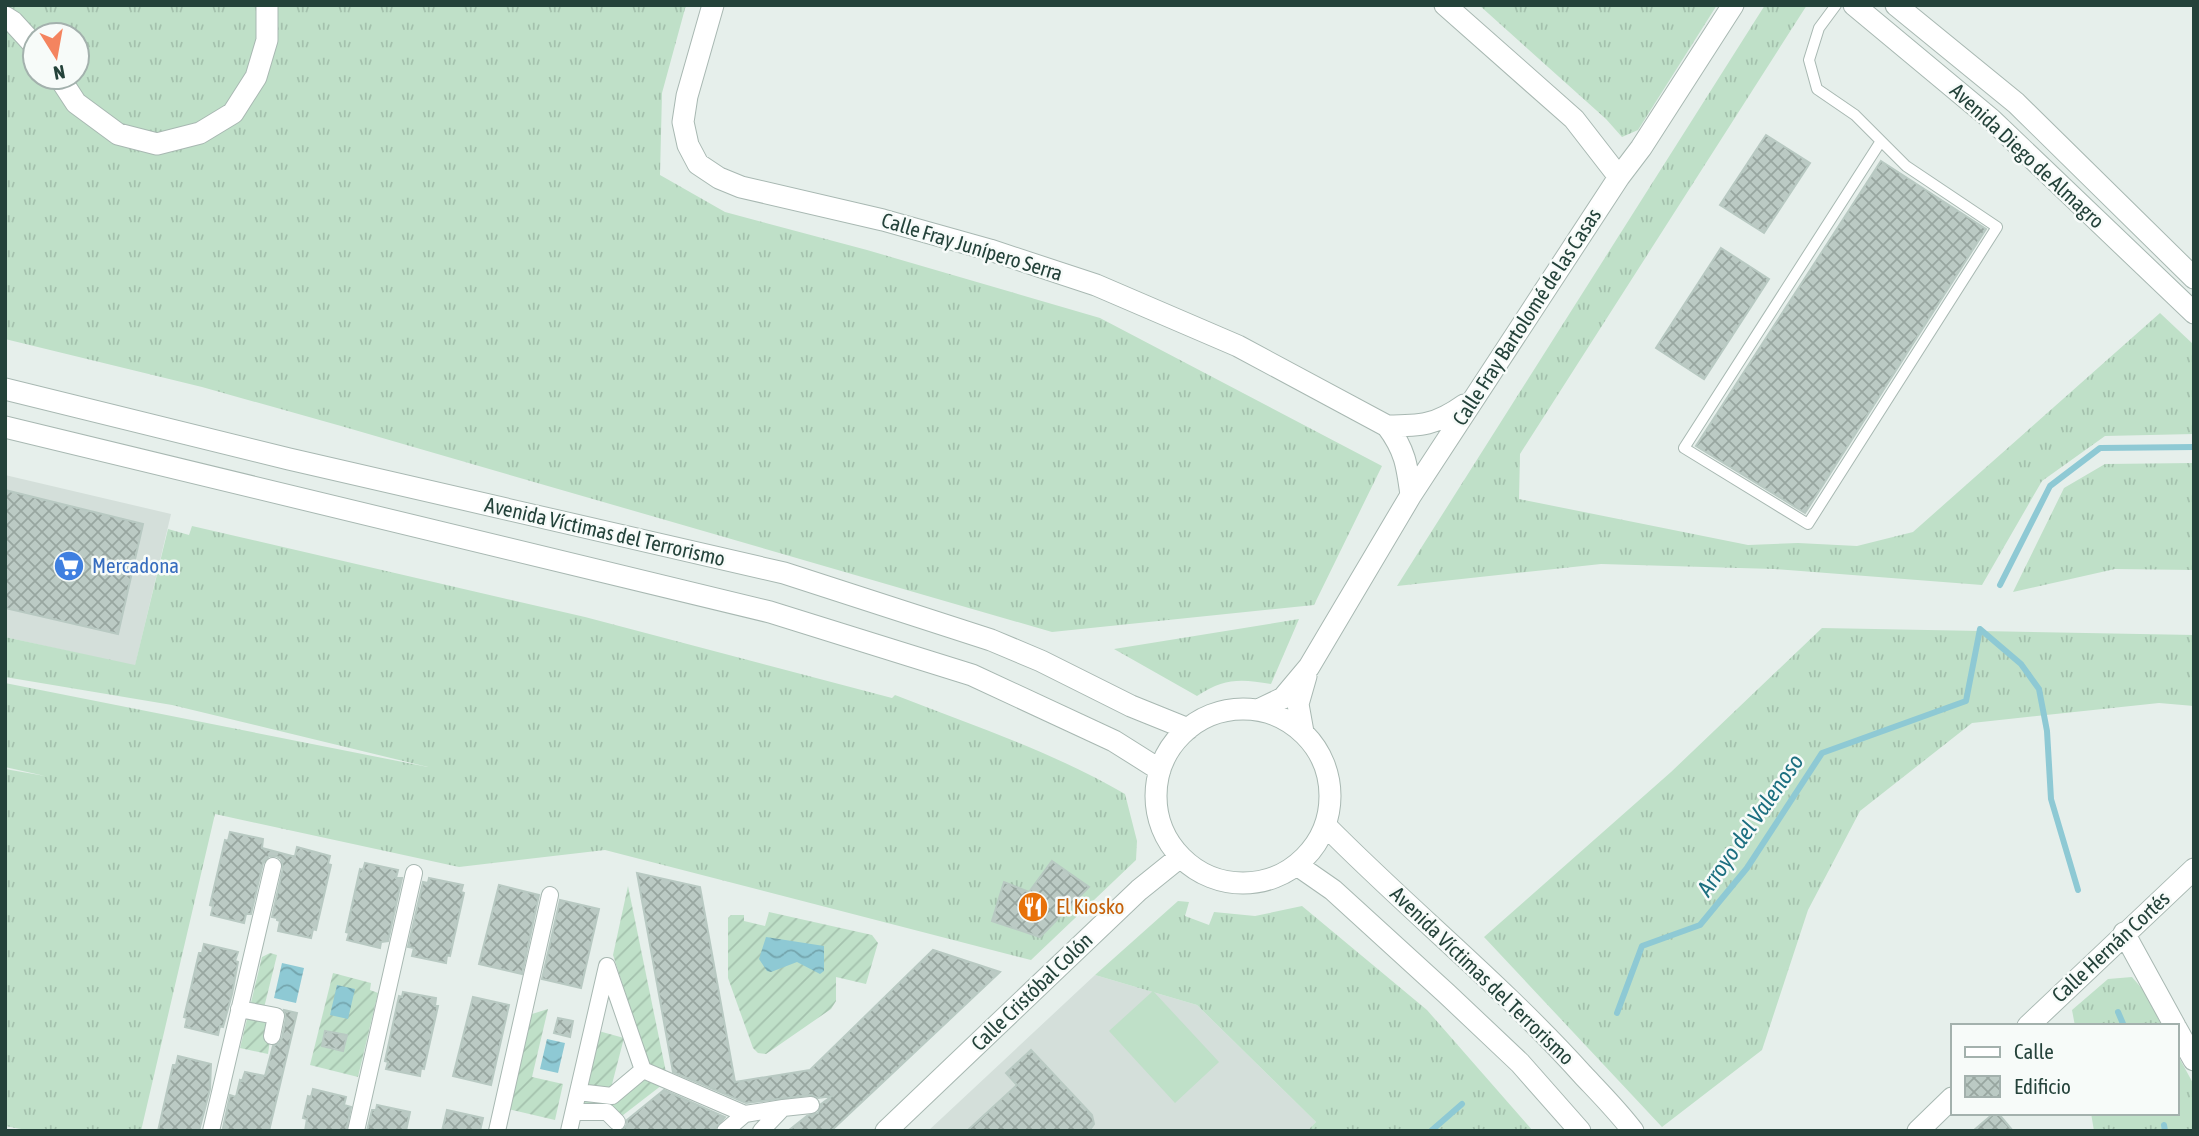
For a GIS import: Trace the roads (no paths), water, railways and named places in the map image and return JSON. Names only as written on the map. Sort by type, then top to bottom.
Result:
[{"type":"street","points":[[68,91],[76,103],[118,134],[157,144],[200,133],[233,113],[256,77],[267,40],[267,5]]},
{"type":"street","name":"Calle Fray Junípero Serra","points":[[713,5],[687,96],[683,122],[688,145],[698,164],[719,178],[741,187],[937,235],[1096,285],[1238,346],[1387,426]]},
{"type":"street","points":[[1445,5],[1574,119],[1619,177]]},
{"type":"street","name":"Calle Fray Bartolomé de las Casas","points":[[1258,710],[1283,698],[1309,667],[1411,495],[1733,5]]},
{"type":"street","name":"Avenida Diego de Almagro","points":[[1854,5],[1991,119],[2194,313]]},
{"type":"street","name":"Avenida Diego de Almagro","points":[[1896,5],[2016,103],[2194,278]]},
{"type":"street","points":[[5,17],[21,31]]},
{"type":"street","name":"Avenida Víctimas del Terrorismo","points":[[5,389],[289,459],[784,573],[991,640],[1041,661],[1131,706],[1188,729]]},
{"type":"street","points":[[1387,426],[1414,426],[1444,419],[1472,400]]},
{"type":"street","points":[[1387,426],[1400,444],[1411,495]]},
{"type":"street","name":"Avenida Víctimas del Terrorismo","points":[[5,427],[770,612],[972,675],[1115,741],[1160,771]]},
{"type":"street","name":"Calle Fray Bartolomé de las Casas","points":[[1303,732],[1298,704],[1309,667]]},
{"type":"street","points":[[1233,710],[1258,710],[1282,718],[1303,732],[1319,752],[1329,776],[1331,801],[1326,827],[1314,848],[1297,865],[1275,877],[1250,883],[1224,881],[1200,872],[1180,857],[1166,838],[1158,817],[1156,793],[1160,771],[1171,748],[1188,729],[1209,716],[1233,710]]},
{"type":"street","name":"Avenida Víctimas del Terrorismo","points":[[1326,827],[1547,1035],[1633,1131]]},
{"type":"street","name":"Calle Cristóbal Colón","points":[[886,1131],[1139,890],[1180,857]]},
{"type":"street","name":"Avenida Víctimas del Terrorismo","points":[[1297,865],[1333,890],[1447,993],[1520,1063],[1580,1131]]},
{"type":"street","points":[[211,1131],[273,866]]},
{"type":"street","name":"Calle Hernán Cortés","points":[[2030,1024],[2194,869]]},
{"type":"street","points":[[356,1131],[414,873]]},
{"type":"street","points":[[497,1131],[550,895]]},
{"type":"street","points":[[2124,933],[2174,1024]]},
{"type":"street","points":[[569,1131],[607,966],[643,1070],[745,1114]]},
{"type":"street","points":[[239,1009],[276,1016],[272,1035]]},
{"type":"street","points":[[2178,1031],[2194,1060]]},
{"type":"street","points":[[578,1092],[612,1096],[643,1070]]},
{"type":"street","points":[[1918,1131],[1951,1099]]},
{"type":"street","points":[[725,1131],[745,1114],[811,1105]]},
{"type":"street","points":[[761,1131],[783,1108]]},
{"type":"street","points":[[574,1112],[607,1112],[617,1122]]},
{"type":"lane","points":[[1836,5],[1819,28],[1809,60],[1817,89],[1855,115],[1881,141],[1906,166],[1997,227],[1808,524],[1684,448],[1881,141]]},
{"type":"water","points":[[766,937],[824,946],[824,971],[820,974],[797,962],[771,972],[767,971],[759,959]]},
{"type":"water","points":[[282,963],[304,968],[296,1003],[274,998]]},
{"type":"water","points":[[337,985],[355,989],[348,1019],[330,1015]]},
{"type":"water","points":[[547,1039],[565,1043],[558,1073],[540,1069]]},
{"type":"waterway","name":"Arroyo del Valenoso","points":[[2000,585],[2050,486],[2100,448],[2194,447]]},
{"type":"waterway","name":"Arroyo del Valenoso","points":[[1617,1013],[1642,946],[1700,925],[1747,868],[1822,753],[1966,701],[1980,629],[2021,664],[2039,689],[2047,731],[2051,799],[2078,890]]},
{"type":"waterway","points":[[2118,1012],[2123,1024]]},
{"type":"waterway","name":"Arroyo del Valenoso","points":[[1431,1131],[1462,1104]]},
{"type":"waterway","points":[[2164,1125],[2165,1131]]},
{"type":"place","name":"Mercadona","points":[[69,566]]},
{"type":"place","name":"El Kiosko","points":[[1033,907]]}]
